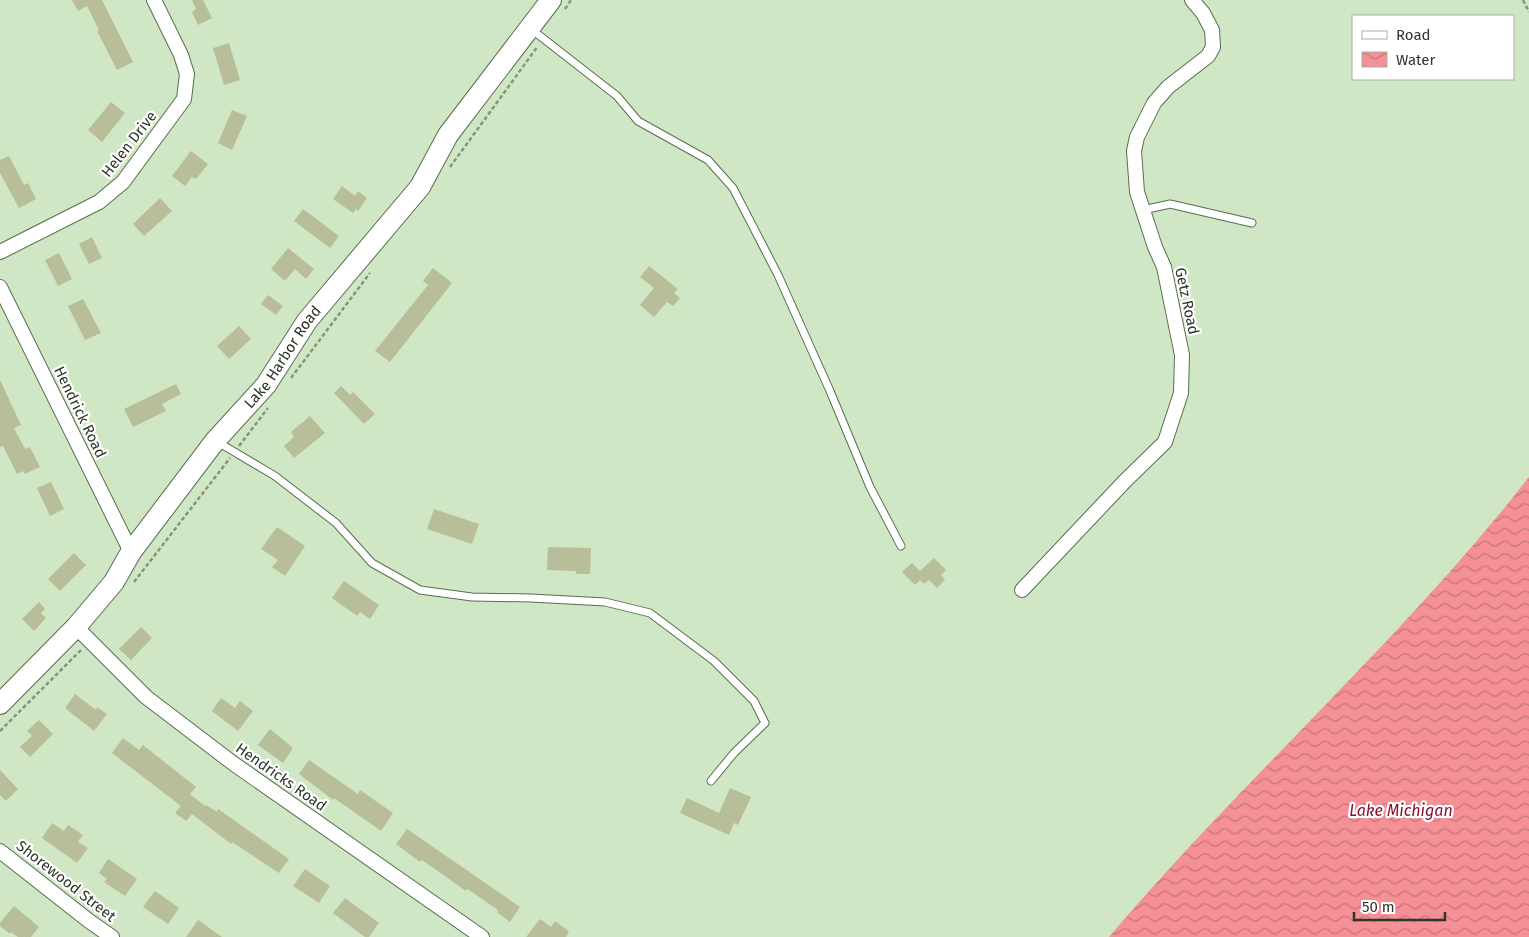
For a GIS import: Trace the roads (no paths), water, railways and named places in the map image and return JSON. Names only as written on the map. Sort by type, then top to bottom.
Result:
[{"type":"street","name":"Helen Drive","points":[[0,252],[99,202],[124,182],[184,99],[187,74],[181,55],[154,0]]},
{"type":"street","name":"Lake Harbor Road","points":[[0,704],[76,627],[114,582],[131,552],[215,441],[266,386],[307,321],[420,188],[448,135],[551,0]]},
{"type":"street","name":"Getz Road","points":[[1022,590],[1125,481],[1165,442],[1181,394],[1182,354],[1164,267],[1155,247],[1137,192],[1134,152],[1137,137],[1154,103],[1168,87],[1208,56],[1213,47],[1212,30],[1203,13],[1192,0]]},
{"type":"street","name":"Hendrick Road","points":[[0,286],[131,552]]},
{"type":"street","name":"Hendricks Road","points":[[76,627],[146,697],[234,764],[482,937]]},
{"type":"street","name":"Shorewood Street","points":[[0,851],[112,937]]},
{"type":"lane","points":[[529,28],[617,96],[638,121],[708,160],[733,188],[778,275],[830,391],[870,487],[901,546]]},
{"type":"lane","points":[[1143,210],[1170,204],[1252,223]]},
{"type":"lane","points":[[215,441],[275,476],[336,523],[372,563],[420,590],[472,597],[605,602],[650,613],[714,661],[754,701],[765,723],[734,753],[711,781]]},
{"type":"water","name":"Lake Michigan","points":[[1529,477],[1529,937],[1109,937],[1213,822],[1428,596]]}]
